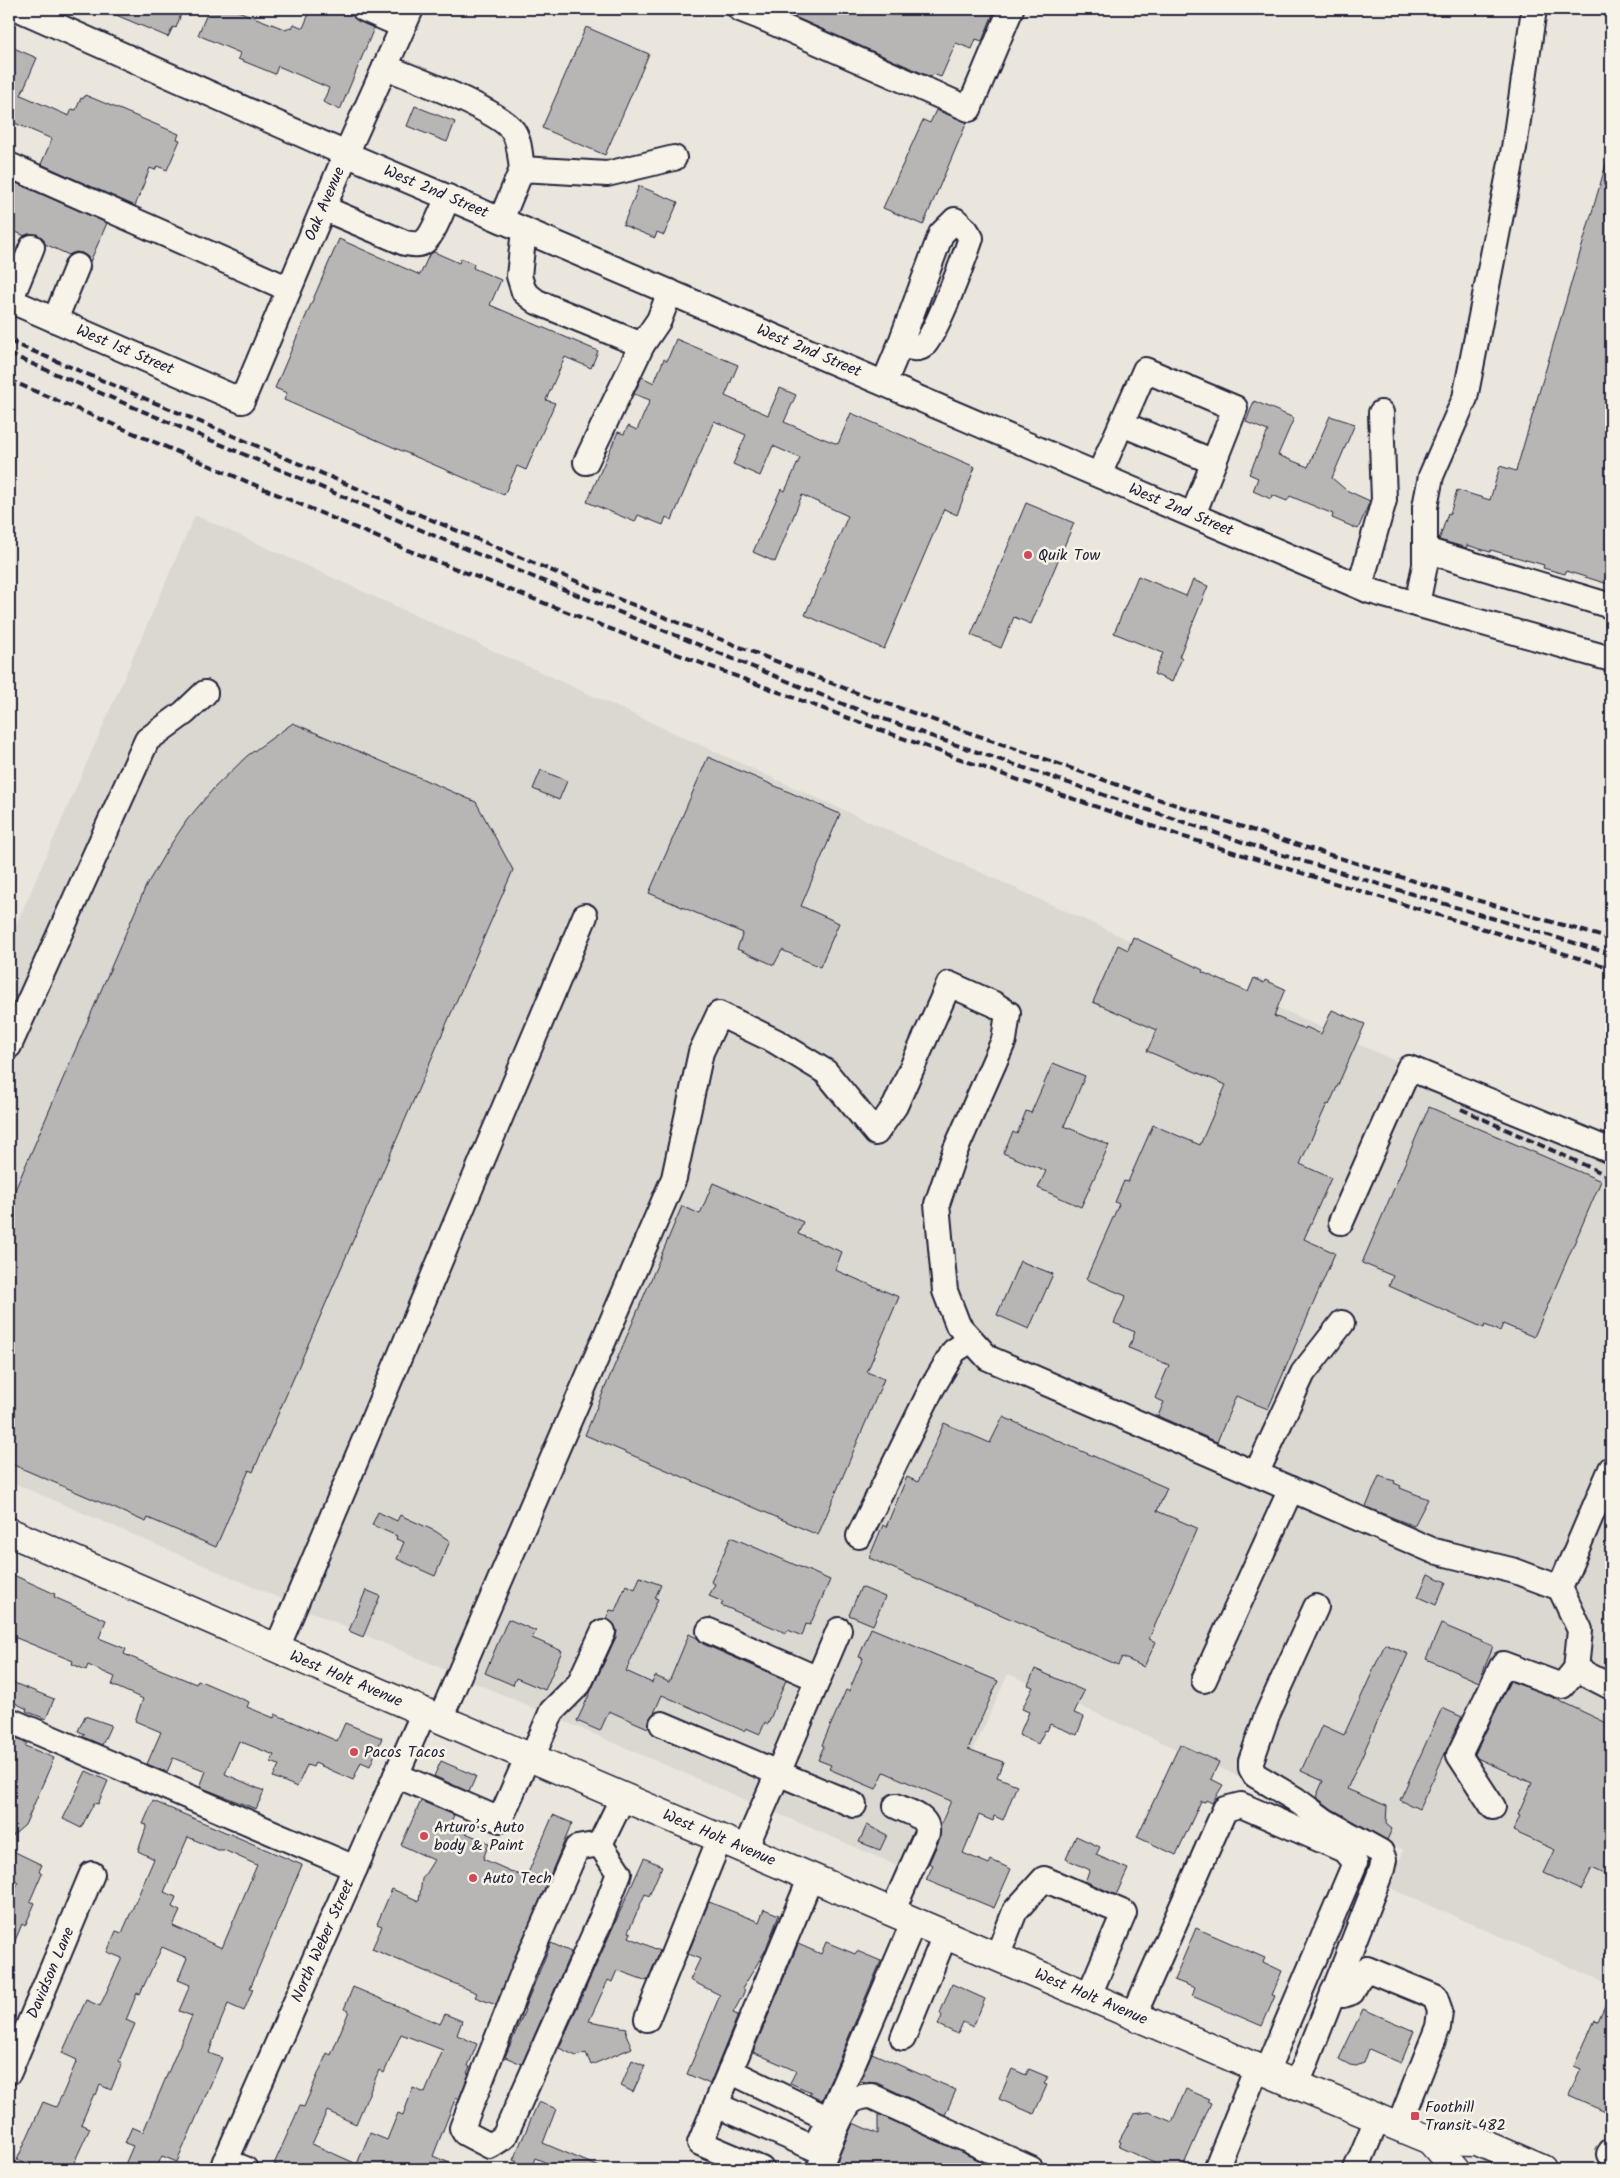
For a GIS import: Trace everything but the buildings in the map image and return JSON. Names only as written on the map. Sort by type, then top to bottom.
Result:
[{"type":"main road","name":"West Holt Avenue","points":[[9,1532],[1297,2085],[1388,2121],[1430,2140],[1477,2141],[1542,2169]]},
{"type":"main road","name":"West Holt Avenue","points":[[1430,2140],[1455,2169]]},
{"type":"street","name":"West 2nd Street","points":[[19,9],[346,154],[1360,586],[1416,604],[1610,653]]},
{"type":"street","points":[[364,9],[407,17]]},
{"type":"street","points":[[740,9],[766,13],[969,109],[1011,9]]},
{"type":"street","points":[[1416,604],[1425,565],[1425,507],[1431,476],[1465,398],[1514,148],[1534,9]]},
{"type":"street","name":"Oak Avenue","points":[[242,401],[346,154],[407,17]]},
{"type":"street","points":[[385,67],[469,103],[506,122],[514,132],[522,169],[501,220]]},
{"type":"street","points":[[522,169],[607,174],[674,158]]},
{"type":"street","points":[[9,166],[289,289]]},
{"type":"street","points":[[323,208],[404,243],[416,244],[424,241],[429,235],[448,197]]},
{"type":"street","points":[[884,383],[941,234],[955,220],[966,230],[971,238],[960,270],[924,346],[916,348],[900,345]]},
{"type":"street","points":[[524,230],[519,276],[524,292],[537,302],[634,342]]},
{"type":"street","points":[[9,300],[32,247]]},
{"type":"street","points":[[55,320],[77,266]]},
{"type":"street","points":[[586,462],[634,342],[659,320],[670,292]]},
{"type":"street","name":"West 1st Street","points":[[9,300],[242,401]]},
{"type":"street","points":[[1099,475],[1145,370],[1236,408],[1193,515]]},
{"type":"street","points":[[1360,586],[1384,500],[1381,413]]},
{"type":"street","points":[[1122,424],[1214,462]]},
{"type":"street","points":[[1425,550],[1611,606]]},
{"type":"street","points":[[9,1046],[147,740],[184,713],[205,693]]},
{"type":"street","points":[[277,1648],[585,916]]},
{"type":"street","name":"North Weber Street","points":[[231,2167],[355,1868],[396,1775],[432,1715],[674,1178],[701,1052],[720,1014],[775,1041],[826,1072],[876,1133],[895,1106],[949,984],[994,1004],[1008,1014],[1004,1040],[956,1151],[937,1204],[945,1291],[958,1325],[971,1340]]},
{"type":"street","points":[[1341,1222],[1409,1068],[1611,1151]]},
{"type":"street","points":[[1256,1474],[1303,1373],[1342,1324]]},
{"type":"street","points":[[859,1536],[932,1388],[954,1351],[971,1340],[988,1358],[1434,1551],[1515,1571],[1560,1588],[1580,1630],[1576,1669],[1562,1686],[1503,1664],[1459,1755],[1494,1807]]},
{"type":"street","points":[[1560,1588],[1611,1469]]},
{"type":"street","points":[[1204,1680],[1291,1489]]},
{"type":"street","points":[[1297,2085],[1368,1908],[1384,1860],[1381,1852],[1325,1821],[1295,1799],[1255,1775],[1250,1768],[1267,1715],[1316,1607]]},
{"type":"street","points":[[746,1849],[840,1630]]},
{"type":"street","points":[[709,1631],[818,1679]]},
{"type":"street","points":[[396,1775],[500,1820],[552,1711],[580,1684],[603,1632]]},
{"type":"street","points":[[1576,1669],[1611,1687]]},
{"type":"street","points":[[9,1720],[355,1868]]},
{"type":"street","points":[[662,1724],[854,1805]]},
{"type":"street","points":[[600,1844],[623,1797]]},
{"type":"street","points":[[1134,2015],[1225,1809],[1241,1805],[1344,1850],[1355,1863],[1216,2169]]},
{"type":"street","points":[[812,2162],[903,1916],[928,1826],[925,1820],[896,1806]]},
{"type":"street","points":[[647,2019],[720,1838]]},
{"type":"street","points":[[600,1844],[619,1873],[602,1917],[504,2137],[490,2146],[465,2133],[462,2128],[528,1960],[577,1848],[600,1844]]},
{"type":"street","name":"Davidson Lane","points":[[9,2072],[92,1874]]},
{"type":"street","points":[[760,2169],[700,2143],[811,1877]]},
{"type":"street","points":[[997,1956],[1015,1911],[1044,1879],[1124,1913],[1089,1995]]},
{"type":"street","points":[[903,2038],[945,1935]]},
{"type":"street","points":[[1333,1992],[1343,1995],[1352,1992],[1359,1978],[1367,1969],[1434,1997],[1440,2010],[1438,2028],[1388,2121],[1356,2169]]},
{"type":"street","points":[[730,2071],[829,2119]]},
{"type":"street","points":[[812,2162],[847,2108],[858,2098],[871,2096],[1031,2169]]},
{"type":"street","points":[[716,2105],[812,2162]]},
{"type":"street","points":[[1611,2151],[1609,2154],[1611,2155]]},
{"type":"shaded area","points":[[195,515],[1611,1159],[1611,1985],[1387,1887],[1404,1850],[1008,1674],[917,1874],[9,1481],[9,941]]},
{"type":"railway","points":[[9,341],[621,600],[854,692],[1155,798],[1295,844],[1452,893],[1611,939]]},
{"type":"railway","points":[[9,354],[475,553],[848,706],[942,740],[1266,850],[1611,954]]},
{"type":"railway","points":[[9,380],[405,549],[634,638],[864,724],[1181,836],[1611,968]]},
{"type":"railway","points":[[1461,1109],[1611,1177]]},
{"type":"place","name":"Quik Tow","points":[[1028,555]]},
{"type":"place","name":"Pacos Tacos","points":[[354,1752]]},
{"type":"place","name":"Arturo’s Auto body & Paint","points":[[424,1836]]},
{"type":"place","name":"Auto Tech","points":[[473,1878]]},
{"type":"place","name":"Foothill Transit 482","points":[[1415,2116]]}]
